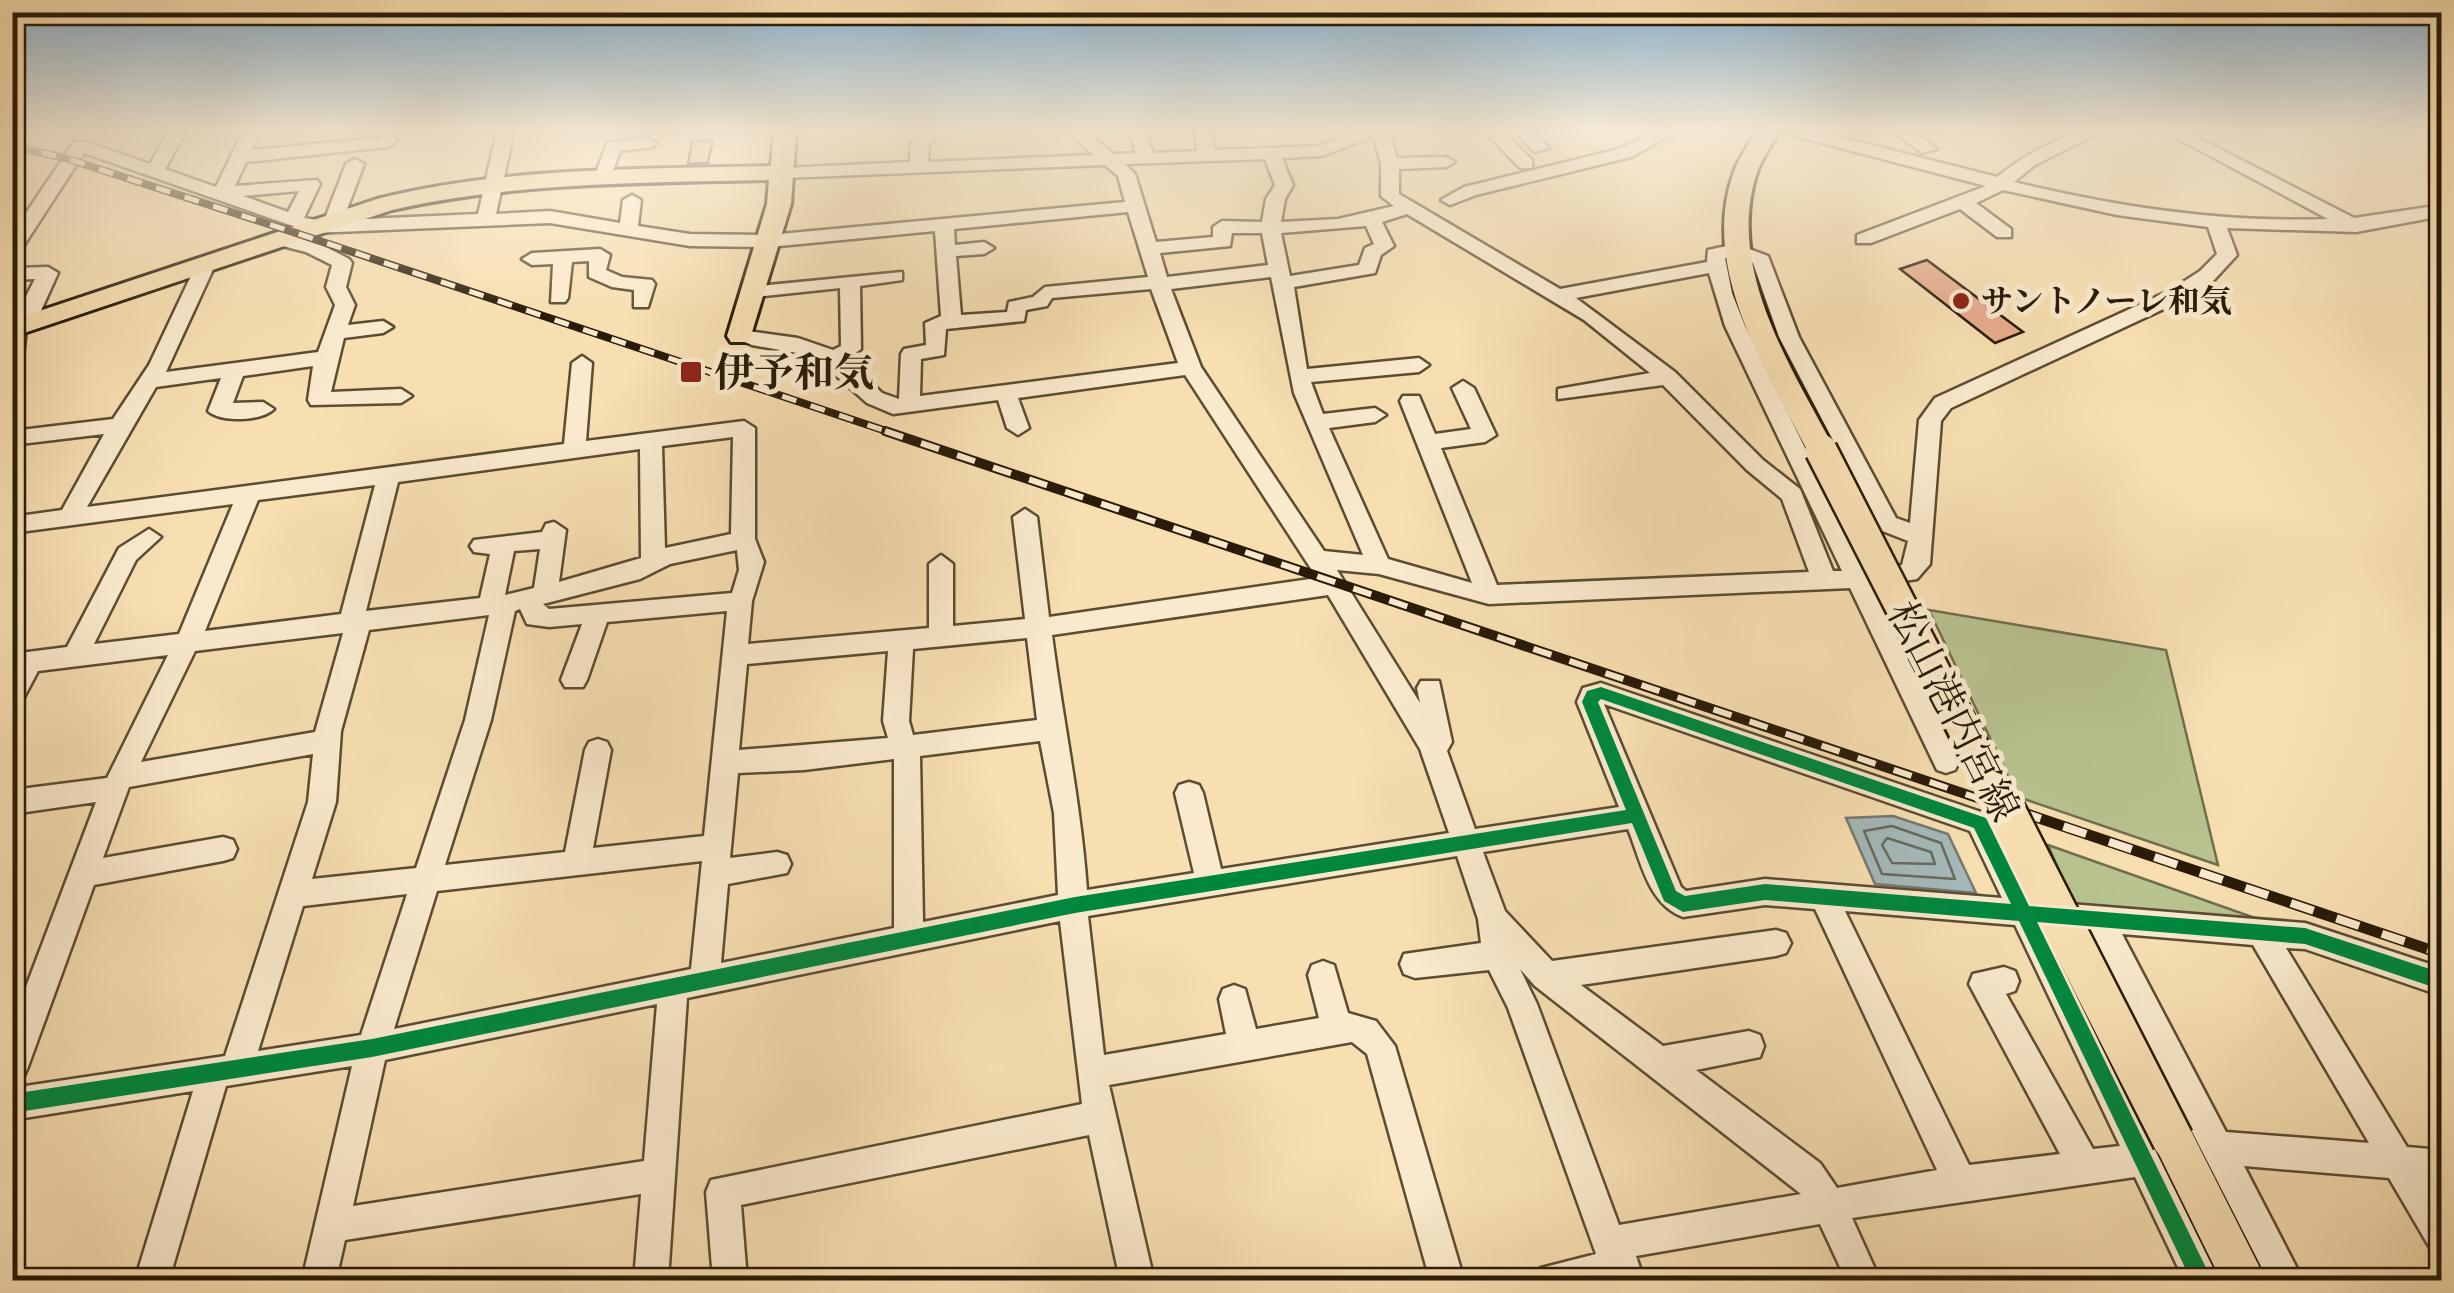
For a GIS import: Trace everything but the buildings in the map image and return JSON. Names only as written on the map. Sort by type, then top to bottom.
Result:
[{"type":"main road","points":[[18,327],[305,227],[442,191]]},
{"type":"main road","points":[[740,336],[780,191]]},
{"type":"main road","name":"松山港内宮線","points":[[1740,191],[1725,258],[2158,1150],[2244,1280]]},
{"type":"street","points":[[12,249],[50,191]]},
{"type":"street","points":[[223,192],[230,191]]},
{"type":"street","points":[[309,191],[305,227],[313,248],[342,263],[336,287],[345,305],[327,358],[319,400],[401,396]]},
{"type":"street","points":[[305,227],[333,191]]},
{"type":"street","points":[[486,218],[492,191]]},
{"type":"street","points":[[1132,191],[1191,368],[1334,585],[1432,746],[1493,919],[1497,955],[1522,1004],[1620,1264]]},
{"type":"street","points":[[1279,191],[1273,227],[1302,376],[1378,565]]},
{"type":"street","points":[[1390,191],[1404,208],[1557,296],[1668,377],[1755,466],[1792,494],[1824,580]]},
{"type":"street","points":[[1450,200],[1469,191]]},
{"type":"street","points":[[1902,246],[1873,236],[1984,191]]},
{"type":"street","points":[[2042,191],[2127,212],[2218,226],[2356,226],[2442,210]]},
{"type":"street","points":[[2290,191],[2356,226]]},
{"type":"street","points":[[223,192],[305,227],[550,217],[690,240],[769,240],[1137,206]]},
{"type":"street","points":[[632,200],[600,255],[596,273],[619,283],[645,284],[641,303]]},
{"type":"street","points":[[1962,202],[2004,233]]},
{"type":"street","points":[[1150,248],[1223,242],[1222,227],[1372,220],[1404,208]]},
{"type":"street","points":[[550,217],[531,264],[600,255]]},
{"type":"street","points":[[1921,218],[1941,231]]},
{"type":"street","points":[[908,406],[911,354],[937,350],[935,323],[1018,317],[1016,306],[1040,302],[1045,293],[1368,269],[1372,252],[1385,246],[1372,220]]},
{"type":"street","points":[[944,224],[951,321]]},
{"type":"street","points":[[1316,560],[1378,565],[1489,595],[1861,579],[1909,573],[1918,564],[1930,420],[1944,403],[2165,299],[2220,267],[2227,255],[2218,226]]},
{"type":"street","points":[[946,252],[984,248]]},
{"type":"street","points":[[1725,258],[1736,326],[1946,762]]},
{"type":"street","points":[[1557,296],[1725,258],[1762,260],[1790,336],[1888,524],[1918,536]]},
{"type":"street","points":[[558,298],[563,259]]},
{"type":"street","points":[[72,514],[149,381],[206,263]]},
{"type":"street","points":[[12,274],[48,273],[18,327],[12,365]]},
{"type":"street","points":[[755,291],[896,276]]},
{"type":"street","points":[[839,366],[851,348],[850,281]]},
{"type":"street","points":[[336,332],[383,327]]},
{"type":"street","points":[[740,336],[768,345],[793,342],[839,366],[872,400],[892,407],[1191,368]]},
{"type":"street","points":[[149,381],[327,358]]},
{"type":"street","points":[[800,362],[839,366]]},
{"type":"street","points":[[574,450],[582,363]]},
{"type":"street","points":[[1302,376],[1419,364]]},
{"type":"street","points":[[234,373],[219,411],[263,409]]},
{"type":"street","points":[[1565,394],[1668,377]]},
{"type":"street","points":[[1428,442],[1485,435],[1464,388]]},
{"type":"street","points":[[1006,394],[1018,428]]},
{"type":"street","points":[[1411,401],[1489,595]]},
{"type":"street","points":[[1318,422],[1374,415]]},
{"type":"street","points":[[12,438],[121,425]]},
{"type":"street","points":[[12,524],[744,428],[743,540],[752,550],[752,566],[740,601],[705,980]]},
{"type":"street","points":[[651,440],[653,562]]},
{"type":"street","points":[[152,1280],[322,802],[327,741],[389,474]]},
{"type":"street","points":[[12,1067],[118,783],[190,639],[249,493]]},
{"type":"street","points":[[1025,516],[1036,628],[1068,813],[1090,1073],[1098,1117],[1112,1155],[1137,1280]]},
{"type":"street","points":[[318,1280],[372,1048],[426,877],[517,600],[554,534],[493,545],[517,600],[536,617],[740,601]]},
{"type":"street","points":[[76,655],[128,554],[137,542],[150,537]]},
{"type":"street","points":[[12,696],[21,663],[517,600],[632,573],[653,562],[743,540]]},
{"type":"street","points":[[941,564],[941,636]]},
{"type":"street","points":[[738,655],[1036,628],[1334,585]]},
{"type":"street","points":[[574,680],[598,614]]},
{"type":"street","points":[[901,639],[896,721],[905,747],[909,940]]},
{"type":"street","points":[[1430,688],[1439,742],[1432,746]]},
{"type":"street","points":[[2202,1280],[2158,1150],[2024,914],[1980,823],[1602,692],[1592,695],[1590,702],[1634,816],[1670,896],[1683,904],[1765,892],[2024,914],[2100,922],[2305,936],[2442,982]]},
{"type":"street","points":[[728,762],[905,747],[1052,728]]},
{"type":"street","points":[[12,802],[327,741]]},
{"type":"street","points":[[578,861],[598,750]]},
{"type":"street","points":[[1189,793],[1210,883]]},
{"type":"street","points":[[12,1104],[372,1048],[1075,905],[1634,816]]},
{"type":"street","points":[[84,874],[223,849]]},
{"type":"street","points":[[292,894],[578,861],[718,860],[777,864]]},
{"type":"street","points":[[1824,898],[1960,1183]]},
{"type":"street","points":[[1493,919],[1546,976],[1808,1174],[1830,1206],[1863,1280]]},
{"type":"street","points":[[2100,922],[2286,1280]]},
{"type":"street","points":[[2262,934],[2442,1236]]},
{"type":"street","points":[[1546,976],[1776,943]]},
{"type":"street","points":[[1415,964],[1497,955]]},
{"type":"street","points":[[1323,976],[1337,1030]]},
{"type":"street","points":[[2004,981],[1984,984],[2086,1167]]},
{"type":"street","points":[[652,1280],[673,989]]},
{"type":"street","points":[[1234,999],[1244,1046]]},
{"type":"street","points":[[1090,1073],[1352,1026],[1365,1031],[1380,1046],[1447,1280]]},
{"type":"street","points":[[1658,1062],[1748,1046]]},
{"type":"street","points":[[730,1280],[724,1192],[1098,1117]]},
{"type":"street","points":[[2216,1147],[2442,1166]]},
{"type":"street","points":[[1553,1280],[1830,1206],[1960,1183],[2086,1167],[2158,1150]]},
{"type":"street","points":[[330,1226],[657,1175]]},
{"type":"green space","points":[[1929,610],[2166,650],[2218,865],[2018,797]]},
{"type":"green space","points":[[2048,845],[2292,931],[2078,916]]},
{"type":"water","points":[[1893,816],[1948,834],[1976,893],[1875,884],[1846,818]]},
{"type":"railway","points":[[168,191],[892,433]]},
{"type":"railway","points":[[885,431],[2025,814]]},
{"type":"railway","points":[[2018,811],[2442,954]]},
{"type":"cycle path","points":[[2202,1280],[2064,994],[2036,937],[2008,880],[1980,823],[1601,693],[1592,695],[1590,702],[1670,896],[1683,904],[1765,892],[2305,936],[2442,982]]},
{"type":"cycle path","points":[[12,1104],[372,1048],[1075,905],[1634,816]]},
{"type":"place","name":"サントノーレ和気","points":[[1961,301]]},
{"type":"place","name":"伊予和気","points":[[691,372]]}]
